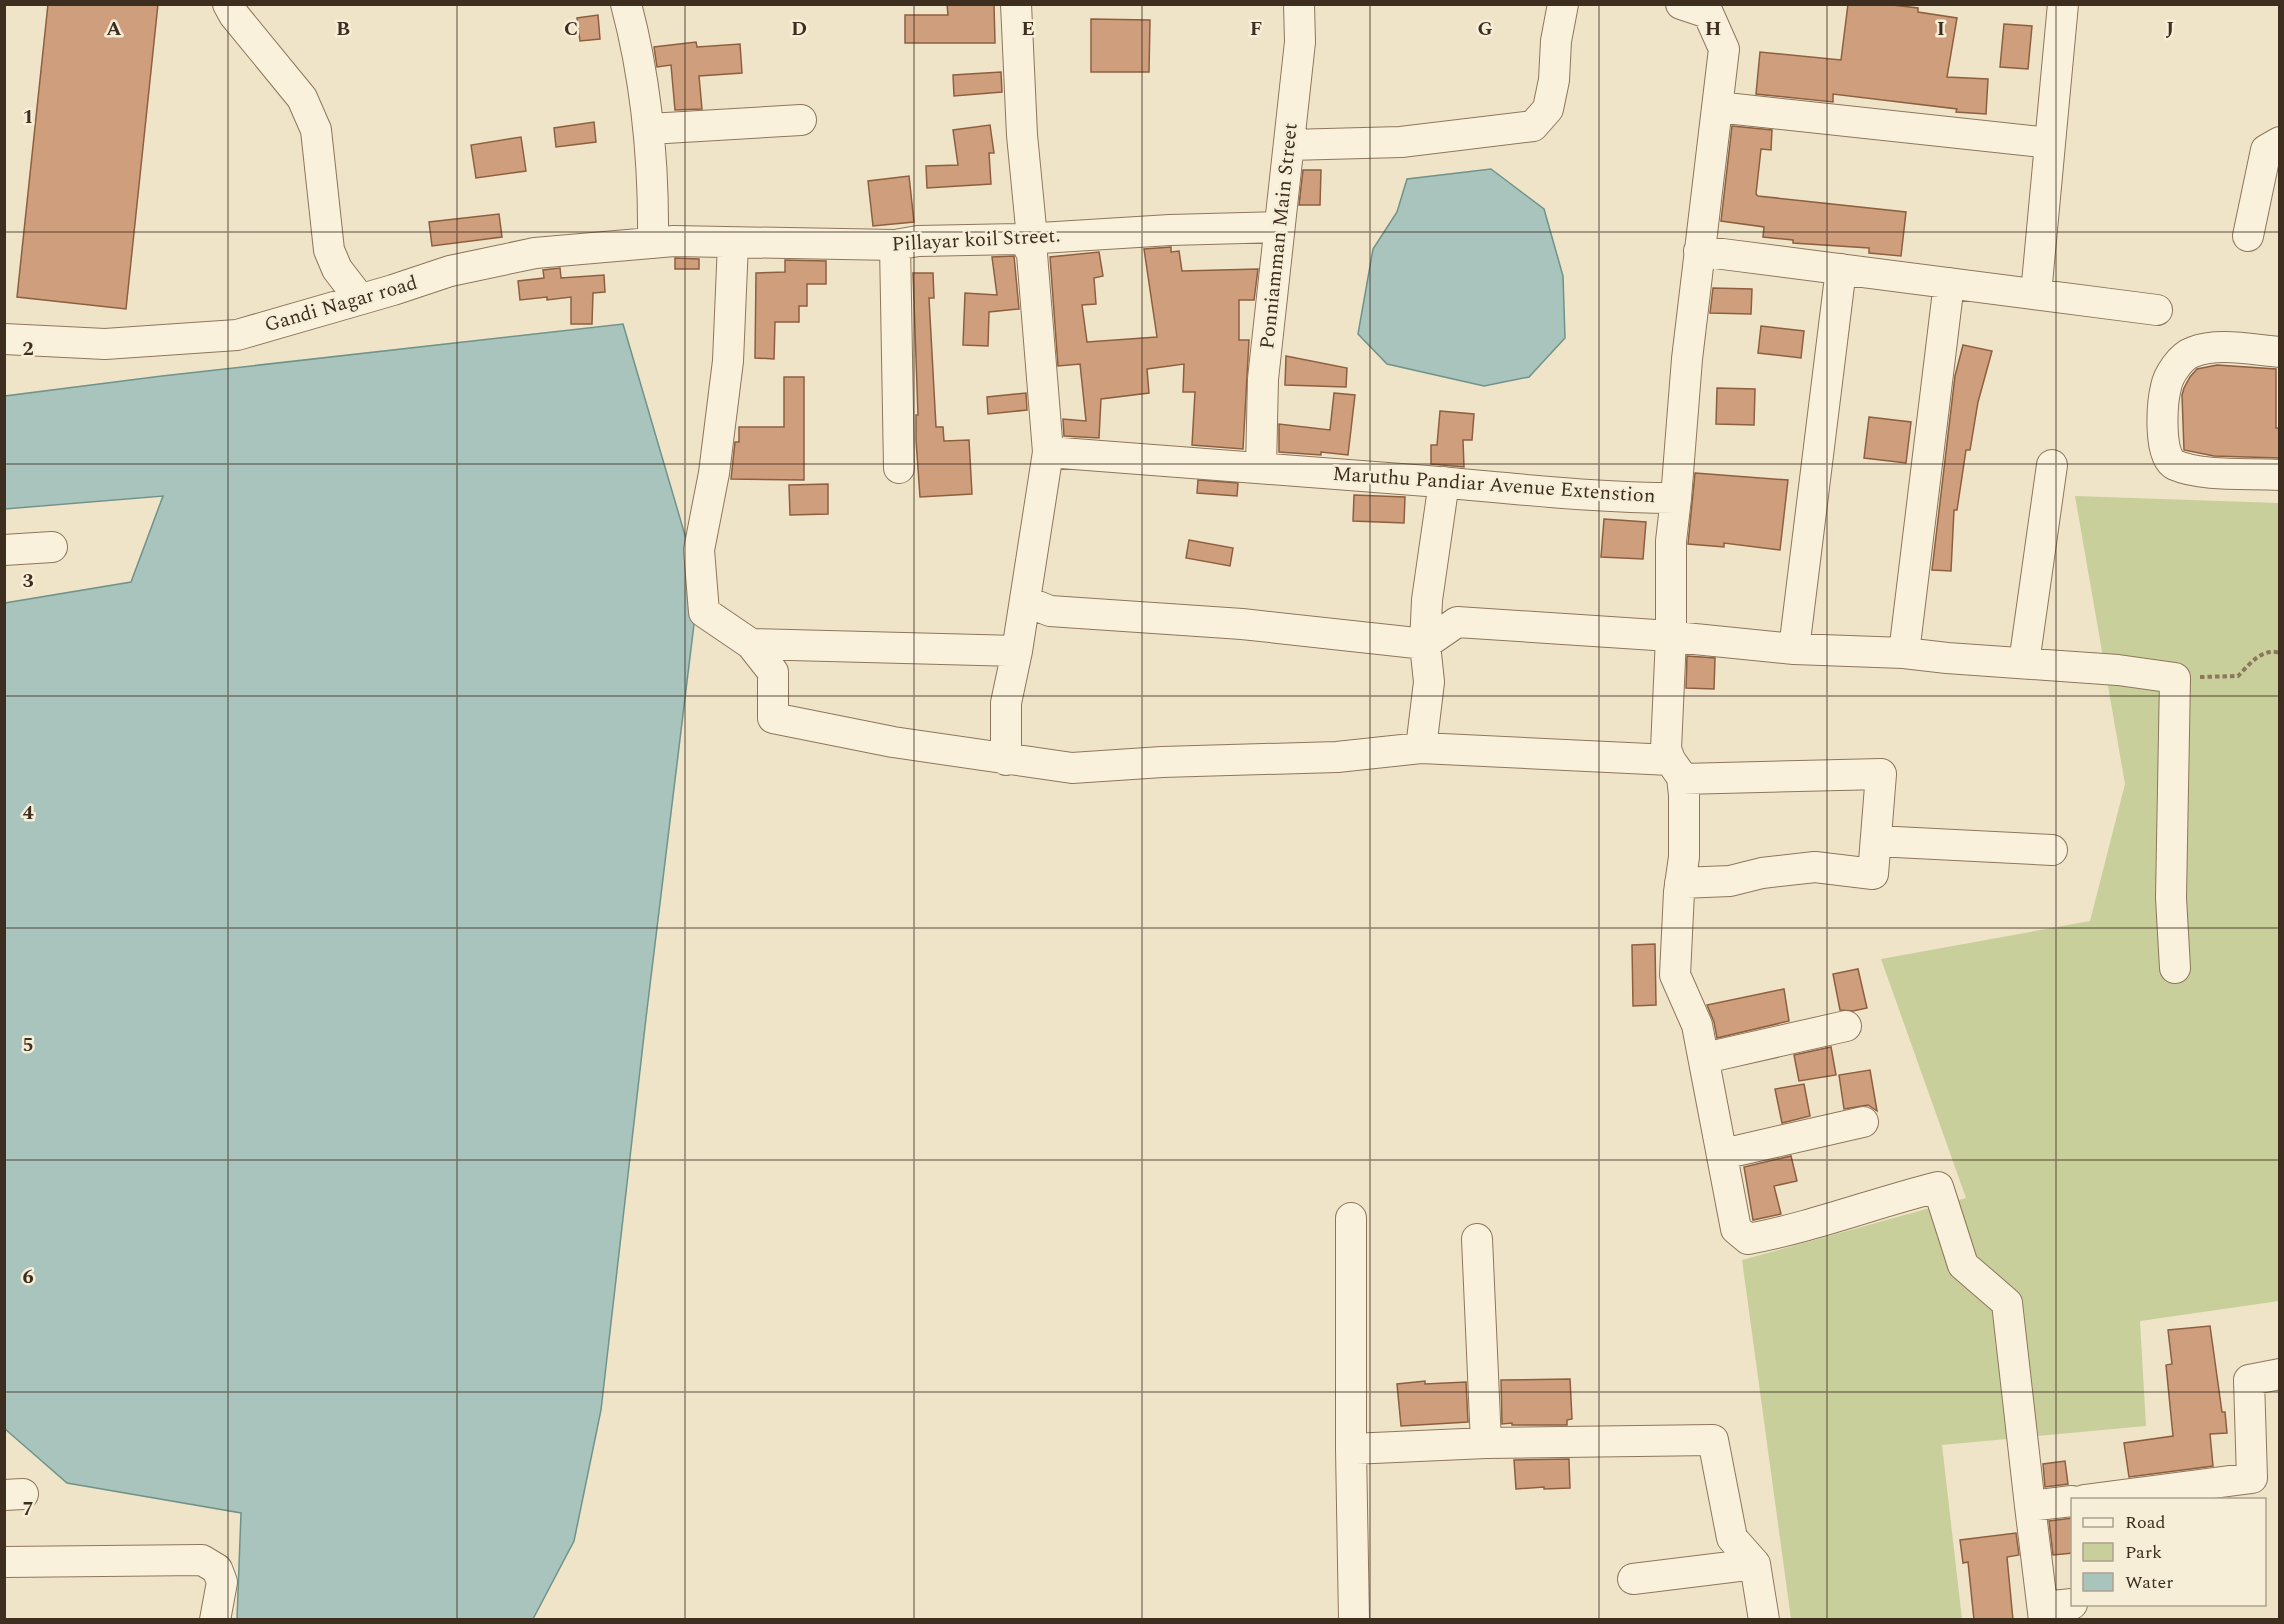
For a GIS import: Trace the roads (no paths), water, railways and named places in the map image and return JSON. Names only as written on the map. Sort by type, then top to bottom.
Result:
[{"type":"street","points":[[228,4],[234,15],[302,98],[316,130],[329,250],[337,269],[360,299]]},
{"type":"street","points":[[626,4],[634,32],[664,242]]},
{"type":"street","points":[[1006,760],[1006,703],[1017,651],[1048,452],[1032,254],[1028,239],[1016,4]]},
{"type":"street","name":"Ponniamman Main Street","points":[[1261,468],[1263,379],[1300,42],[1299,4]]},
{"type":"street","points":[[1289,145],[1401,142],[1533,126],[1548,109],[1554,80],[1556,41],[1563,4]]},
{"type":"street","points":[[1676,498],[1687,359],[1724,49],[1708,13],[1681,4]]},
{"type":"street","points":[[2036,294],[2063,4]]},
{"type":"street","points":[[1717,107],[2050,143]]},
{"type":"street","points":[[649,129],[801,120]]},
{"type":"street","points":[[2248,236],[2266,150],[2280,142]]},
{"type":"street","name":"Pillayar koil Street.","points":[[664,242],[894,245],[918,241],[1028,239],[1170,230],[1279,227]]},
{"type":"street","name":"Gandi Nagar road","points":[[4,339],[105,344],[237,334],[450,271],[534,253],[664,242]]},
{"type":"street","points":[[733,243],[728,361],[714,473],[699,550],[704,612],[751,644],[773,672],[773,718],[893,742],[1072,768],[1162,762],[1337,757],[1421,748],[1676,769],[1881,774],[1873,874],[1815,867],[1762,873],[1730,881],[1680,883]]},
{"type":"street","points":[[894,245],[899,468]]},
{"type":"street","points":[[1699,251],[2157,310]]},
{"type":"street","points":[[1794,649],[1841,269]]},
{"type":"street","points":[[1904,653],[1949,283]]},
{"type":"street","points":[[2280,352],[2213,347],[2192,352],[2181,359],[2166,385],[2163,437],[2165,453],[2173,464],[2201,471],[2280,475]]},
{"type":"street","name":"Maruthu Pandiar Avenue Extenstion","points":[[1048,452],[1444,482],[1577,495],[1676,498],[1671,541],[1671,637],[1666,749],[1676,769],[1684,795],[1684,857],[1680,883],[1675,975],[1697,1025],[1705,1058],[1736,1229],[1748,1239],[1782,1233],[1896,1197],[1938,1187],[1963,1265],[2007,1303],[2030,1506]]},
{"type":"street","points":[[2024,663],[2052,465]]},
{"type":"street","points":[[1421,748],[1429,682],[1425,644],[1427,600],[1444,482]]},
{"type":"street","points":[[4,550],[52,547]]},
{"type":"street","points":[[1025,601],[1050,611],[1242,624],[1425,644],[1457,622],[1671,637],[1794,649],[1904,653],[2118,670],[2175,678],[2171,898],[2175,968]]},
{"type":"street","points":[[751,644],[1017,651]]},
{"type":"street","points":[[1876,841],[2052,850]]},
{"type":"street","points":[[1705,1058],[1846,1026]]},
{"type":"street","points":[[1723,1154],[1863,1122]]},
{"type":"street","points":[[1351,1218],[1354,1620]]},
{"type":"street","points":[[1477,1239],[1485,1443]]},
{"type":"street","points":[[2099,1498],[2252,1478],[2249,1380],[2280,1374]]},
{"type":"street","points":[[1351,1449],[1485,1443],[1713,1440],[1732,1538],[1755,1564],[1764,1620]]},
{"type":"street","points":[[2071,1501],[2030,1506],[2043,1613],[2071,1605]]},
{"type":"street","points":[[4,1562],[202,1560],[217,1569],[222,1582],[214,1620]]},
{"type":"street","points":[[1633,1579],[1755,1564]]},
{"type":"water","points":[[1491,169],[1544,209],[1563,276],[1565,338],[1529,377],[1484,386],[1387,364],[1358,334],[1373,249],[1397,212],[1407,179]]},
{"type":"water","points":[[623,324],[699,583],[601,1410],[574,1541],[533,1619],[237,1619],[241,1513],[67,1483],[5,1429],[5,603],[131,582],[163,496],[5,509],[5,396]]}]
